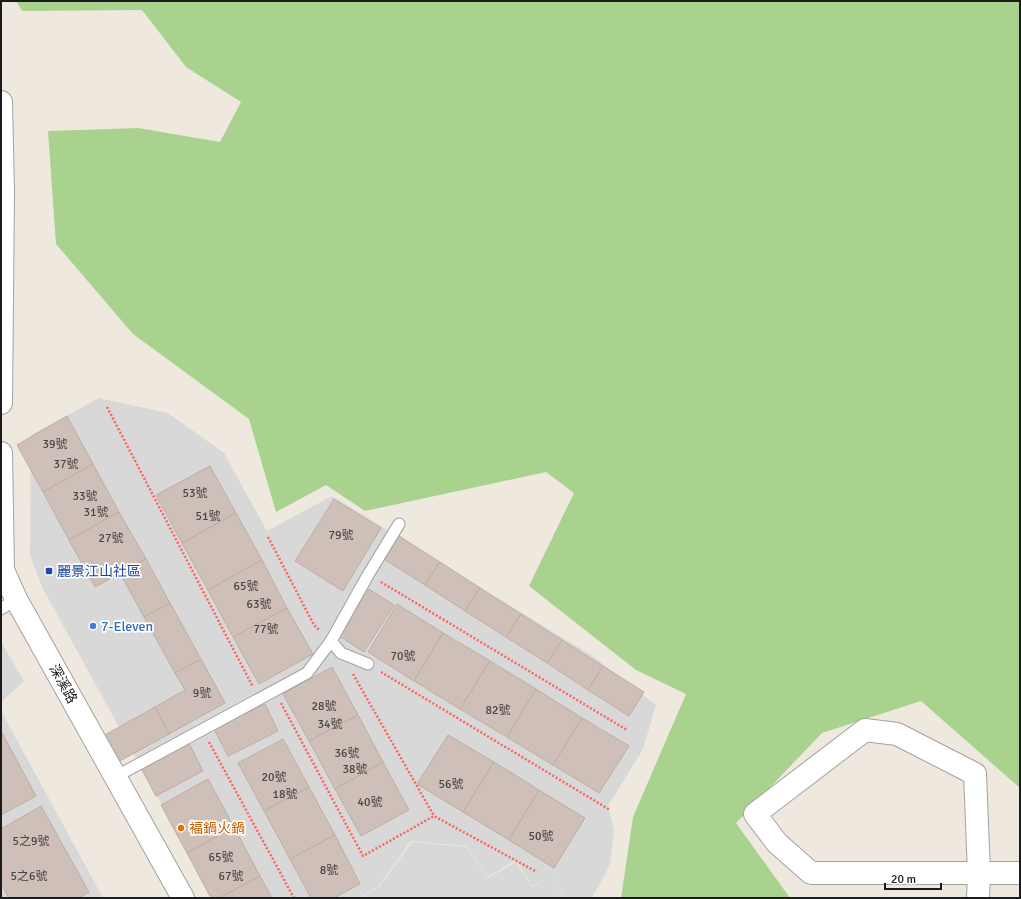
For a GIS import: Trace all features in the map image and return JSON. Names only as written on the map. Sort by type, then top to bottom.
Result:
[{"type":"street","points":[[1,102],[3,191],[1,403]]},
{"type":"street","name":"深溪路","points":[[1,454],[3,570],[9,604],[115,777],[182,898]]},
{"type":"street","points":[[978,898],[979,873],[975,774],[897,734],[865,730],[755,814],[777,843],[811,873],[979,873],[1020,874]]},
{"type":"lane","points":[[115,777],[307,673],[331,641],[399,524]]},
{"type":"lane","points":[[331,641],[341,653],[368,664]]},
{"type":"path","points":[[107,407],[259,698]]},
{"type":"path","points":[[268,537],[314,625],[331,641]]},
{"type":"path","points":[[368,575],[627,730]]},
{"type":"path","points":[[341,653],[434,816],[537,872]]},
{"type":"path","points":[[368,664],[610,810]]},
{"type":"path","points":[[274,690],[363,856],[434,816]]},
{"type":"path","points":[[203,730],[294,898]]},
{"type":"shaded area","points":[[99,398],[168,413],[224,453],[267,531],[332,496],[594,657],[656,705],[643,749],[608,806],[614,831],[610,865],[592,898],[564,898],[552,874],[563,898],[360,898],[379,887],[412,842],[466,847],[488,878],[516,862],[532,887],[548,877],[532,886],[516,860],[488,877],[466,846],[411,841],[378,887],[358,898],[213,898],[42,587],[30,555],[31,435]]},
{"type":"shaded area","points":[[1,642],[24,681],[1,702]]},
{"type":"shaded area","points":[[1,711],[103,898],[1,898]]},
{"type":"green space","points":[[16,1],[1020,1],[1020,788],[921,701],[822,733],[736,823],[790,898],[621,898],[633,817],[686,694],[636,670],[529,586],[574,493],[546,472],[365,511],[326,485],[276,512],[249,419],[133,334],[56,244],[48,131],[138,128],[220,142],[241,102],[186,67],[142,10],[22,11]]},
{"type":"building","points":[[67,416],[93,464],[43,492],[17,445]]},
{"type":"building","points":[[93,464],[119,512],[69,540],[43,492]]},
{"type":"building","points":[[210,466],[236,513],[182,543],[156,495]]},
{"type":"building","points":[[334,499],[381,528],[343,591],[295,561]]},
{"type":"building","points":[[119,512],[146,559],[95,587],[69,540]]},
{"type":"building","points":[[236,513],[262,560],[208,590],[182,543]]},
{"type":"building","points":[[399,536],[440,562],[425,585],[384,559]]},
{"type":"building","points":[[146,559],[170,603],[144,617],[120,573]]},
{"type":"building","points":[[262,560],[287,608],[233,637],[208,590]]},
{"type":"building","points":[[440,562],[480,588],[465,611],[425,585]]},
{"type":"building","points":[[480,588],[521,614],[506,637],[465,611]]},
{"type":"building","points":[[369,589],[394,605],[364,652],[339,636]]},
{"type":"building","points":[[170,603],[201,659],[175,673],[144,617]]},
{"type":"building","points":[[397,604],[443,633],[414,681],[368,652]]},
{"type":"building","points":[[287,608],[313,654],[259,684],[233,637]]},
{"type":"building","points":[[521,614],[562,640],[547,663],[506,637]]},
{"type":"building","points":[[443,633],[490,661],[460,709],[414,681]]},
{"type":"building","points":[[562,640],[603,666],[588,690],[547,663]]},
{"type":"building","points":[[201,659],[225,703],[169,734],[155,707],[185,690],[175,673]]},
{"type":"building","points":[[490,661],[536,689],[507,737],[460,709]]},
{"type":"building","points":[[603,666],[644,692],[629,716],[588,690]]},
{"type":"building","points":[[332,667],[358,715],[309,741],[283,694]]},
{"type":"building","points":[[536,689],[582,718],[553,765],[507,737]]},
{"type":"building","points":[[265,704],[278,731],[228,756],[214,729]]},
{"type":"building","points":[[155,707],[169,734],[118,762],[103,736]]},
{"type":"building","points":[[358,715],[383,762],[335,789],[309,741]]},
{"type":"building","points":[[582,718],[629,746],[599,793],[553,765]]},
{"type":"building","points":[[1,731],[36,796],[1,815]]},
{"type":"building","points":[[448,735],[494,762],[463,812],[417,784]]},
{"type":"building","points":[[283,739],[309,787],[264,811],[238,763]]},
{"type":"building","points":[[189,743],[203,771],[156,796],[141,768]]},
{"type":"building","points":[[383,762],[409,810],[361,836],[335,789]]},
{"type":"building","points":[[494,762],[539,790],[509,840],[463,812]]},
{"type":"building","points":[[208,779],[234,827],[187,853],[161,805]]},
{"type":"building","points":[[309,787],[335,835],[290,859],[264,811]]},
{"type":"building","points":[[539,790],[585,818],[554,868],[509,840]]},
{"type":"building","points":[[41,806],[89,892],[79,898],[9,898],[1,884],[1,829]]},
{"type":"building","points":[[234,827],[260,876],[219,898],[211,898],[187,853]]},
{"type":"building","points":[[335,835],[360,884],[334,898],[311,898],[290,859]]},
{"type":"building","points":[[260,876],[272,898],[219,898]]},
{"type":"place","name":"麗景江山社區","points":[[49,571]]},
{"type":"place","name":"7-Eleven","points":[[93,626]]},
{"type":"place","name":"褔鍋火鍋","points":[[181,828]]}]
